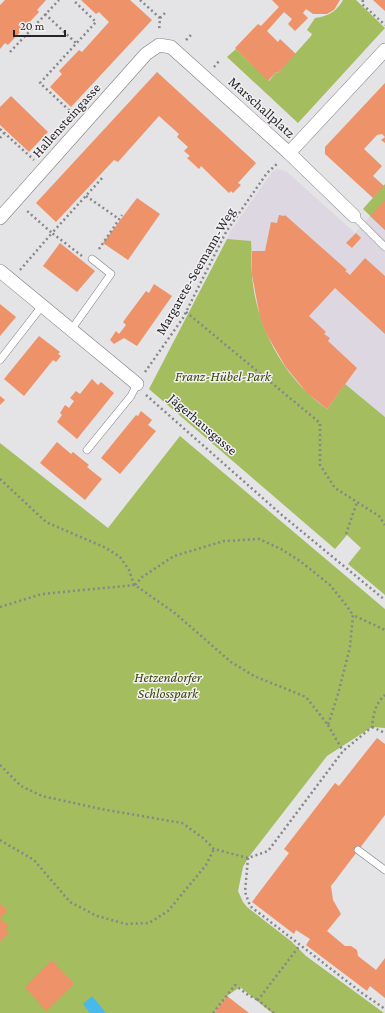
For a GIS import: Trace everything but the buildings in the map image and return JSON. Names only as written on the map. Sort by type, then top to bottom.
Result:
[{"type":"street","name":"Hallensteingasse","points":[[0,218],[146,54],[159,45]]},
{"type":"street","name":"Marschallplatz","points":[[159,45],[171,47],[289,153],[385,50]]},
{"type":"street","points":[[289,153],[354,216]]},
{"type":"street","points":[[0,271],[136,384]]},
{"type":"lane","points":[[354,216],[385,247]]},
{"type":"lane","points":[[71,330],[111,274],[92,259]]},
{"type":"lane","points":[[0,360],[42,306]]},
{"type":"lane","points":[[87,450],[131,396],[136,384]]},
{"type":"lane","points":[[358,850],[385,870]]},
{"type":"path","points":[[10,52],[59,0]]},
{"type":"path","points":[[73,0],[96,22],[40,83],[84,124]]},
{"type":"path","points":[[140,0],[160,18]]},
{"type":"path","points":[[363,0],[362,4],[385,25]]},
{"type":"path","points":[[159,45],[160,18],[167,10]]},
{"type":"path","points":[[45,14],[76,43]]},
{"type":"path","points":[[0,129],[44,169]]},
{"type":"path","points":[[0,138],[7,134]]},
{"type":"path","name":"Margarete-Seemann-Weg","points":[[136,384],[151,365],[186,312],[226,232],[267,173],[289,153]]},
{"type":"path","points":[[12,280],[104,176]]},
{"type":"path","points":[[86,196],[119,218]]},
{"type":"path","points":[[15,201],[89,262],[92,259]]},
{"type":"path","points":[[101,245],[122,215]]},
{"type":"path","points":[[186,312],[320,423],[320,465],[335,488],[379,516],[385,525]]},
{"type":"path","name":"Jägerhausgasse","points":[[136,384],[143,393],[271,505],[385,600]]},
{"type":"path","points":[[0,478],[46,522],[106,548],[120,557],[129,570],[135,585],[176,614],[231,662],[254,676],[306,697],[328,725],[343,752]]},
{"type":"path","points":[[346,534],[357,502]]},
{"type":"path","points":[[0,607],[42,594],[135,585],[142,577],[174,556],[224,541],[260,539],[281,549],[300,561],[330,585],[353,615],[385,630]]},
{"type":"path","points":[[328,725],[338,694],[350,647],[353,615]]},
{"type":"path","points":[[0,765],[21,786],[42,796],[101,809],[182,822],[203,838],[214,849],[248,858],[268,851],[343,752],[372,727],[373,714],[381,698],[385,695]]},
{"type":"path","points":[[372,727],[385,733]]},
{"type":"path","points":[[0,840],[34,860],[70,902],[97,916],[126,924],[149,923],[168,911],[206,865],[214,849]]},
{"type":"path","points":[[248,858],[245,892],[250,906],[362,993],[385,1009]]},
{"type":"path","points":[[258,1000],[300,945]]},
{"type":"path","points":[[213,1013],[235,985],[248,995],[258,1000],[274,1013]]},
{"type":"shaded area","points":[[278,169],[287,172],[355,233],[370,216],[385,230],[385,417],[345,384],[327,409],[321,405],[295,380],[266,333],[260,317],[252,275],[251,242],[227,239],[230,232],[270,175],[273,171]]},
{"type":"green space","points":[[343,0],[356,0],[385,28],[298,123],[227,57],[236,49],[269,81],[311,36],[312,34],[307,30],[315,18],[332,13],[338,8]]},
{"type":"green space","points":[[385,184],[385,230],[363,209]]},
{"type":"green space","name":"Franz-Hübel-Park","points":[[227,239],[251,241],[252,275],[259,314],[275,350],[285,367],[298,383],[327,409],[345,384],[385,417],[385,595],[348,564],[361,548],[347,535],[335,549],[149,389]]},
{"type":"green space","name":"Hetzendorfer Schlosspark","points":[[180,436],[385,609],[385,728],[372,727],[327,756],[248,858],[243,867],[238,891],[247,907],[292,942],[306,956],[384,1013],[272,1013],[240,987],[227,996],[214,1013],[0,1013],[0,443],[108,528]]},
{"type":"water","points":[[92,996],[106,1013],[90,1013],[83,1004]]}]
